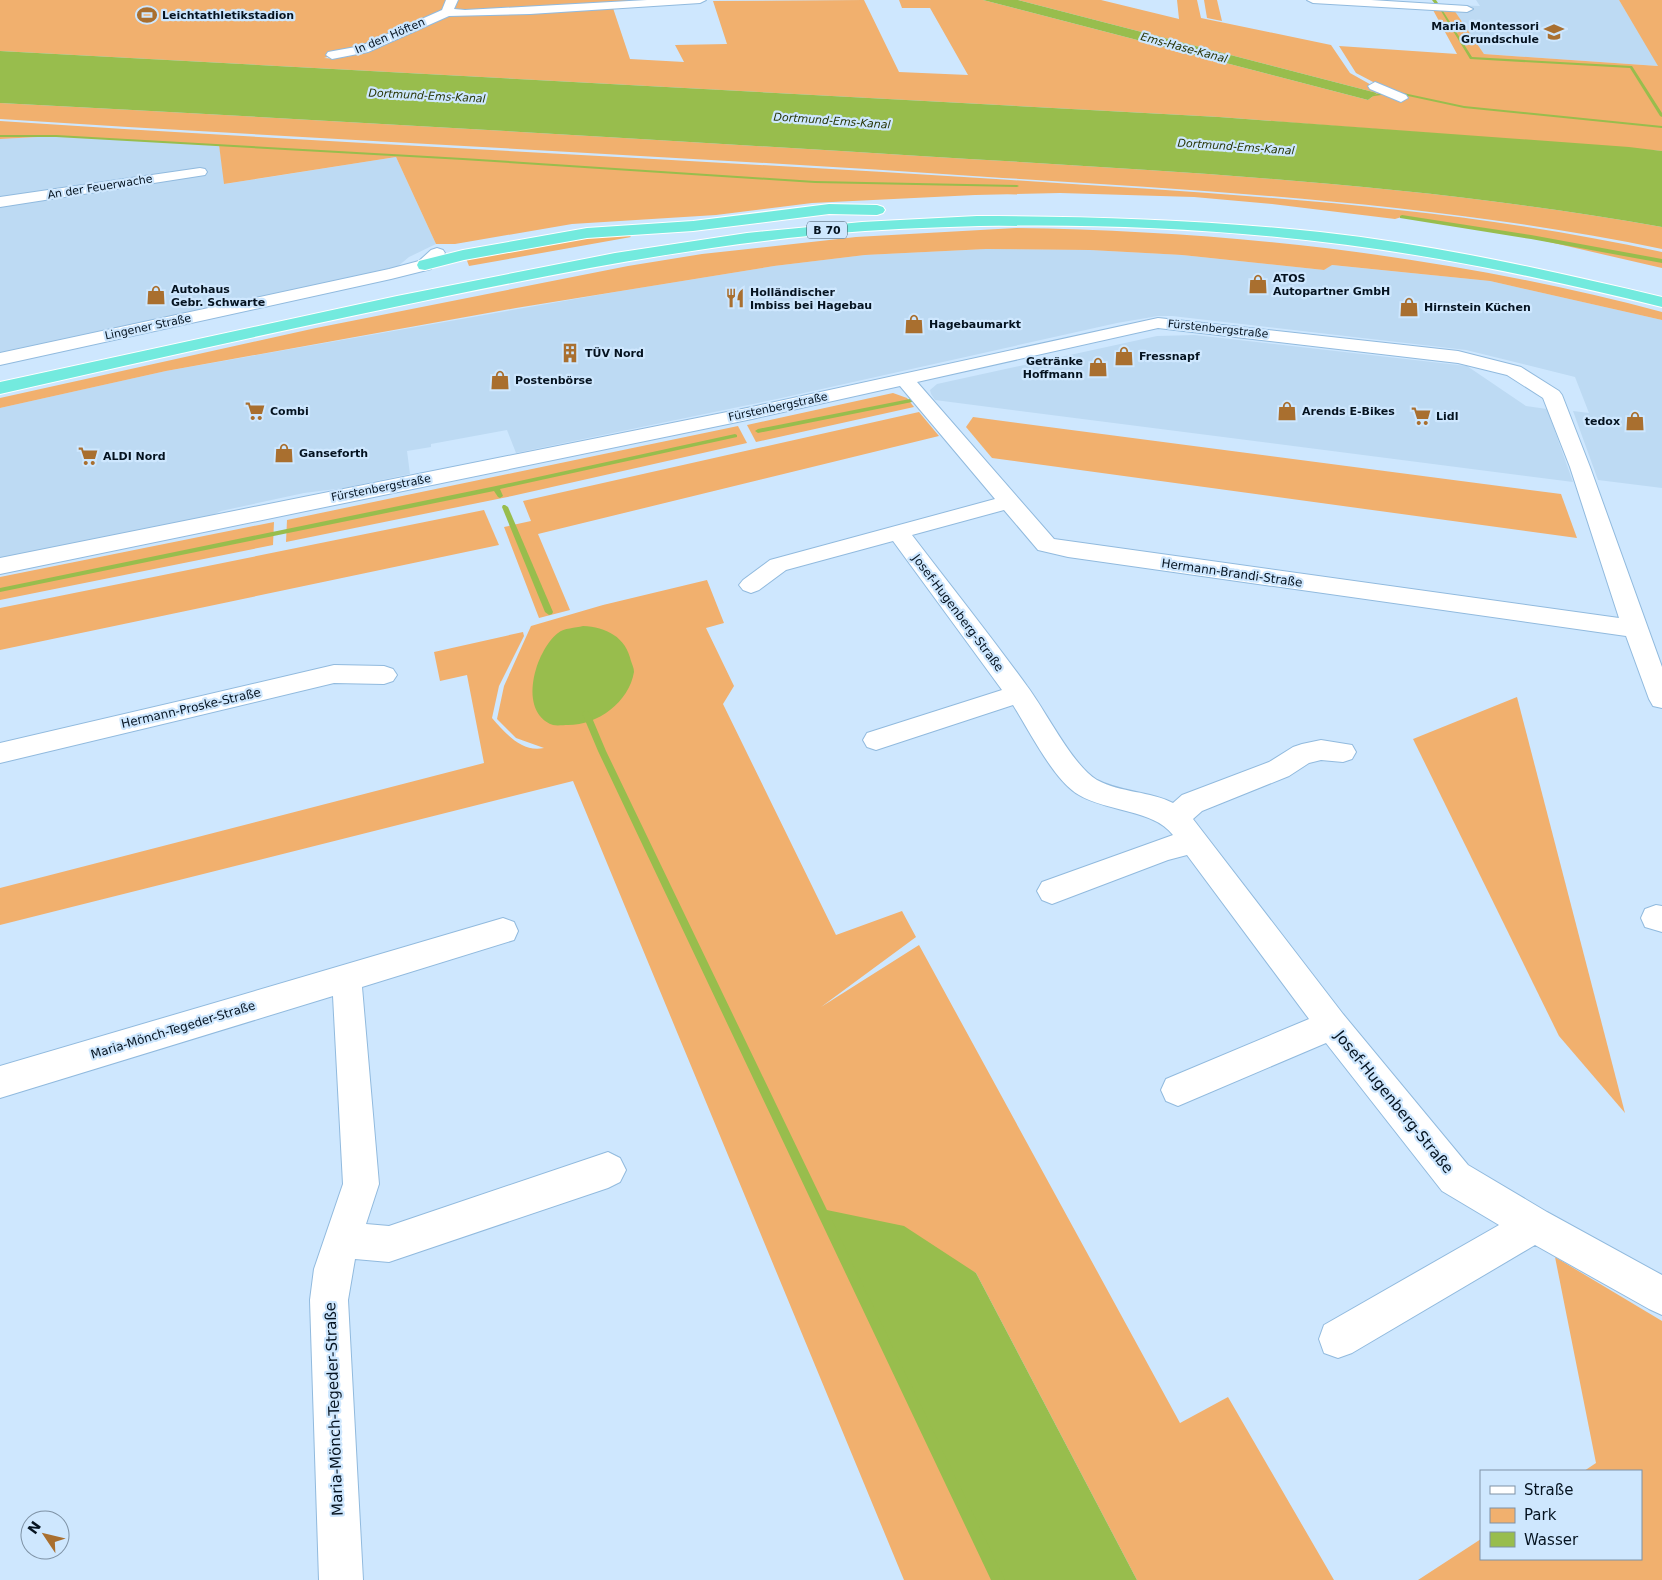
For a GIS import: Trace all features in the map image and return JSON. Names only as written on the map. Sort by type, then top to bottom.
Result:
[{"type":"highway","points":[[948,206],[984,205]]},
{"type":"highway","name":"B 70","points":[[0,372],[256,316],[557,255],[737,226],[910,208]]},
{"type":"highway","points":[[431,259],[587,233],[693,226],[829,210],[890,210]]},
{"type":"highway","name":"B 70","points":[[0,388],[322,317],[628,256],[748,238],[930,222],[1005,220],[1102,221],[1215,227],[1341,238],[1434,252],[1527,270],[1662,302]]},
{"type":"street","points":[[447,12],[452,0]]},
{"type":"street","name":"In den Höften","points":[[332,56],[364,49],[447,12],[530,11],[700,0]]},
{"type":"street","points":[[1313,0],[1418,3],[1467,9]]},
{"type":"street","points":[[1375,86],[1401,98]]},
{"type":"street","name":"An der Feuerwache","points":[[0,202],[200,172]]},
{"type":"street","name":"Lingener Straße","points":[[0,359],[391,274],[431,259]]},
{"type":"street","name":"Fürstenbergstraße","points":[[0,566],[752,413],[1158,323],[1458,357],[1514,371],[1552,395],[1607,543],[1635,629]]},
{"type":"street","name":"Hermann-Brandi-Straße","points":[[904,379],[1046,545],[1068,550],[1635,629]]},
{"type":"street","points":[[751,585],[778,565],[1008,502]]},
{"type":"street","name":"Josef-Hugenberg-Straße","points":[[898,532],[1018,694],[1072,775],[1087,787],[1106,796],[1159,809],[1185,830],[1332,1025],[1455,1178],[1534,1225],[1662,1296]]},
{"type":"street","points":[[1635,629],[1662,700]]},
{"type":"street","name":"Hermann-Proske-Straße","points":[[0,753],[334,674],[384,675]]},
{"type":"street","points":[[876,740],[1018,694]]},
{"type":"street","points":[[1052,891],[1164,849],[1185,830],[1192,803],[1279,769],[1302,754],[1321,750],[1343,752]]},
{"type":"street","name":"Maria-Mönch-Tegeder-Straße","points":[[0,1082],[503,932]]},
{"type":"street","name":"Maria-Mönch-Tegeder-Straße","points":[[340,1580],[329,1300],[333,1269],[361,1184],[349,999],[346,979]]},
{"type":"street","name":"Josef-Hugenberg-Straße","points":[[1178,1090],[1332,1025]]},
{"type":"street","points":[[342,1240],[389,1244],[608,1170]]},
{"type":"street","points":[[1338,1339],[1534,1225]]},
{"type":"shaded area","name":"Maria Montessori Grundschule","points":[[1476,0],[1619,0],[1659,66],[1484,54],[1450,5],[1480,6]]},
{"type":"shaded area","points":[[56,136],[219,145],[225,184],[396,157],[436,244],[409,257],[391,272],[0,355],[0,139]]},
{"type":"shaded area","points":[[986,249],[1090,250],[1182,255],[1324,270],[1331,265],[1490,281],[1662,320],[1662,488],[1598,480],[1573,411],[1589,413],[1575,377],[1466,350],[1172,316],[1158,316],[1117,323],[777,399],[516,453],[507,430],[431,444],[431,447],[407,451],[410,474],[344,488],[304,493],[221,511],[203,520],[0,559],[0,408],[166,371],[774,266],[865,255]]},
{"type":"shaded area","points":[[1195,335],[1467,366],[1526,406],[1547,409],[1573,482],[935,400],[930,390],[937,384],[1157,336]]},
{"type":"green space","points":[[0,0],[680,0],[613,8],[630,59],[684,62],[675,45],[727,44],[713,1],[864,0],[899,72],[968,75],[930,8],[902,8],[899,0],[983,0],[1368,100],[1377,93],[1018,0],[1101,0],[1179,19],[1177,0],[1197,0],[1201,18],[1331,45],[1350,73],[1375,87],[1375,83],[1356,73],[1339,46],[1457,54],[1433,10],[1454,10],[1484,54],[1658,66],[1619,0],[1662,0],[1662,151],[1219,117],[0,51]],"holes":[[[428,17],[365,51],[351,56],[324,58],[359,48]]]},
{"type":"green space","points":[[1204,0],[1217,0],[1222,21],[1207,18]]},
{"type":"green space","points":[[0,103],[1106,167],[1385,189],[1478,199],[1662,227],[1662,249],[1579,233],[1495,220],[1326,201],[865,169],[0,119]]},
{"type":"green space","points":[[0,121],[996,179],[1330,203],[1497,222],[1662,252],[1662,268],[1532,238],[1405,216],[1395,219],[1272,204],[1194,197],[1060,193],[812,203],[716,215],[572,224],[455,244],[436,244],[396,157],[224,184],[219,145],[56,136],[0,139]]},
{"type":"green space","points":[[1016,228],[1098,230],[1179,235],[1261,241],[1342,250],[1503,276],[1583,292],[1662,312],[1662,320],[1490,281],[1332,265],[1324,270],[1182,255],[1090,250],[986,249],[865,255],[774,266],[516,308],[166,371],[0,408],[0,398],[316,328],[628,266],[702,254],[856,237]]},
{"type":"green space","points":[[629,235],[631,237],[469,266],[466,258],[584,237]]},
{"type":"green space","points":[[893,393],[907,398],[914,407],[756,442],[747,425]]},
{"type":"green space","points":[[919,412],[939,436],[538,534],[570,610],[539,618],[504,527],[531,521],[523,501]]},
{"type":"green space","points":[[973,417],[1561,494],[1577,538],[992,458],[966,427]]},
{"type":"green space","points":[[738,426],[747,443],[512,496],[286,542],[287,520]]},
{"type":"green space","points":[[484,510],[499,545],[0,650],[0,608]]},
{"type":"green space","points":[[274,522],[273,545],[0,600],[0,577]]},
{"type":"green space","points":[[707,580],[724,623],[706,628],[734,686],[723,704],[836,935],[902,911],[916,937],[821,1007],[919,945],[1180,1423],[1228,1397],[1334,1580],[1137,1580],[976,1273],[822,1209],[998,1580],[904,1580],[573,781],[0,925],[0,888],[484,763],[467,675],[440,681],[434,652],[523,632],[524,636],[499,686],[492,718],[508,735],[521,745],[528,748],[544,748],[516,738],[497,719],[504,686],[531,626],[603,605]]},
{"type":"green space","points":[[1517,697],[1625,1113],[1559,1036],[1413,739]]},
{"type":"green space","points":[[1555,1257],[1662,1321],[1662,1580],[1418,1580],[1480,1540],[1480,1560],[1642,1560],[1642,1470],[1586,1470],[1596,1463]]},
{"type":"water","name":"Ems-Hase-Kanal","points":[[983,0],[1018,0],[1377,93],[1368,100]]},
{"type":"water","name":"Dortmund-Ems-Kanal","points":[[0,51],[1219,117],[1629,147],[1662,151],[1662,227],[1478,199],[1199,173],[575,135],[0,103]]},
{"type":"water","points":[[583,626],[607,631],[620,640],[625,646],[633,668],[634,672],[631,683],[619,702],[601,716],[579,724],[553,725],[542,718],[535,708],[533,681],[537,667],[542,653],[560,631]]},
{"type":"water","points":[[822,1209],[904,1226],[976,1273],[1137,1580],[998,1580]]},
{"type":"waterway","points":[[1442,12],[1471,58],[1631,67],[1662,116]]},
{"type":"waterway","points":[[1368,96],[1394,92],[1464,107],[1662,127]]},
{"type":"waterway","points":[[0,136],[56,136],[463,159],[815,182],[1017,186]]},
{"type":"waterway","points":[[1402,217],[1531,237],[1662,261]]},
{"type":"waterway","points":[[758,431],[920,399]]},
{"type":"waterway","points":[[496,488],[735,436]]},
{"type":"waterway","points":[[0,590],[496,488]]},
{"type":"waterway","points":[[496,488],[500,496]]},
{"type":"waterway","points":[[505,507],[549,612]]},
{"type":"waterway","points":[[586,713],[602,751],[998,1580]]},
{"type":"place","name":"Leichtathletikstadion","points":[[147,15]]},
{"type":"place","name":"Maria Montessori Grundschule","points":[[1554,32]]},
{"type":"place","name":"ATOS Autopartner GmbH","points":[[1258,284]]},
{"type":"place","name":"Autohaus Gebr. Schwarte","points":[[156,295]]},
{"type":"place","name":"Holländischer Imbiss bei Hagebau","points":[[735,298]]},
{"type":"place","name":"Hirnstein Küchen","points":[[1409,307]]},
{"type":"place","name":"Hagebaumarkt","points":[[914,324]]},
{"type":"place","name":"TÜV Nord","points":[[570,353]]},
{"type":"place","name":"Fressnapf","points":[[1124,356]]},
{"type":"place","name":"Getränke Hoffmann","points":[[1098,367]]},
{"type":"place","name":"Postenbörse","points":[[500,380]]},
{"type":"place","name":"Combi","points":[[255,411]]},
{"type":"place","name":"Arends E-Bikes","points":[[1287,411]]},
{"type":"place","name":"Lidl","points":[[1421,416]]},
{"type":"place","name":"tedox","points":[[1635,421]]},
{"type":"place","name":"Ganseforth","points":[[284,453]]},
{"type":"place","name":"ALDI Nord","points":[[88,456]]}]
